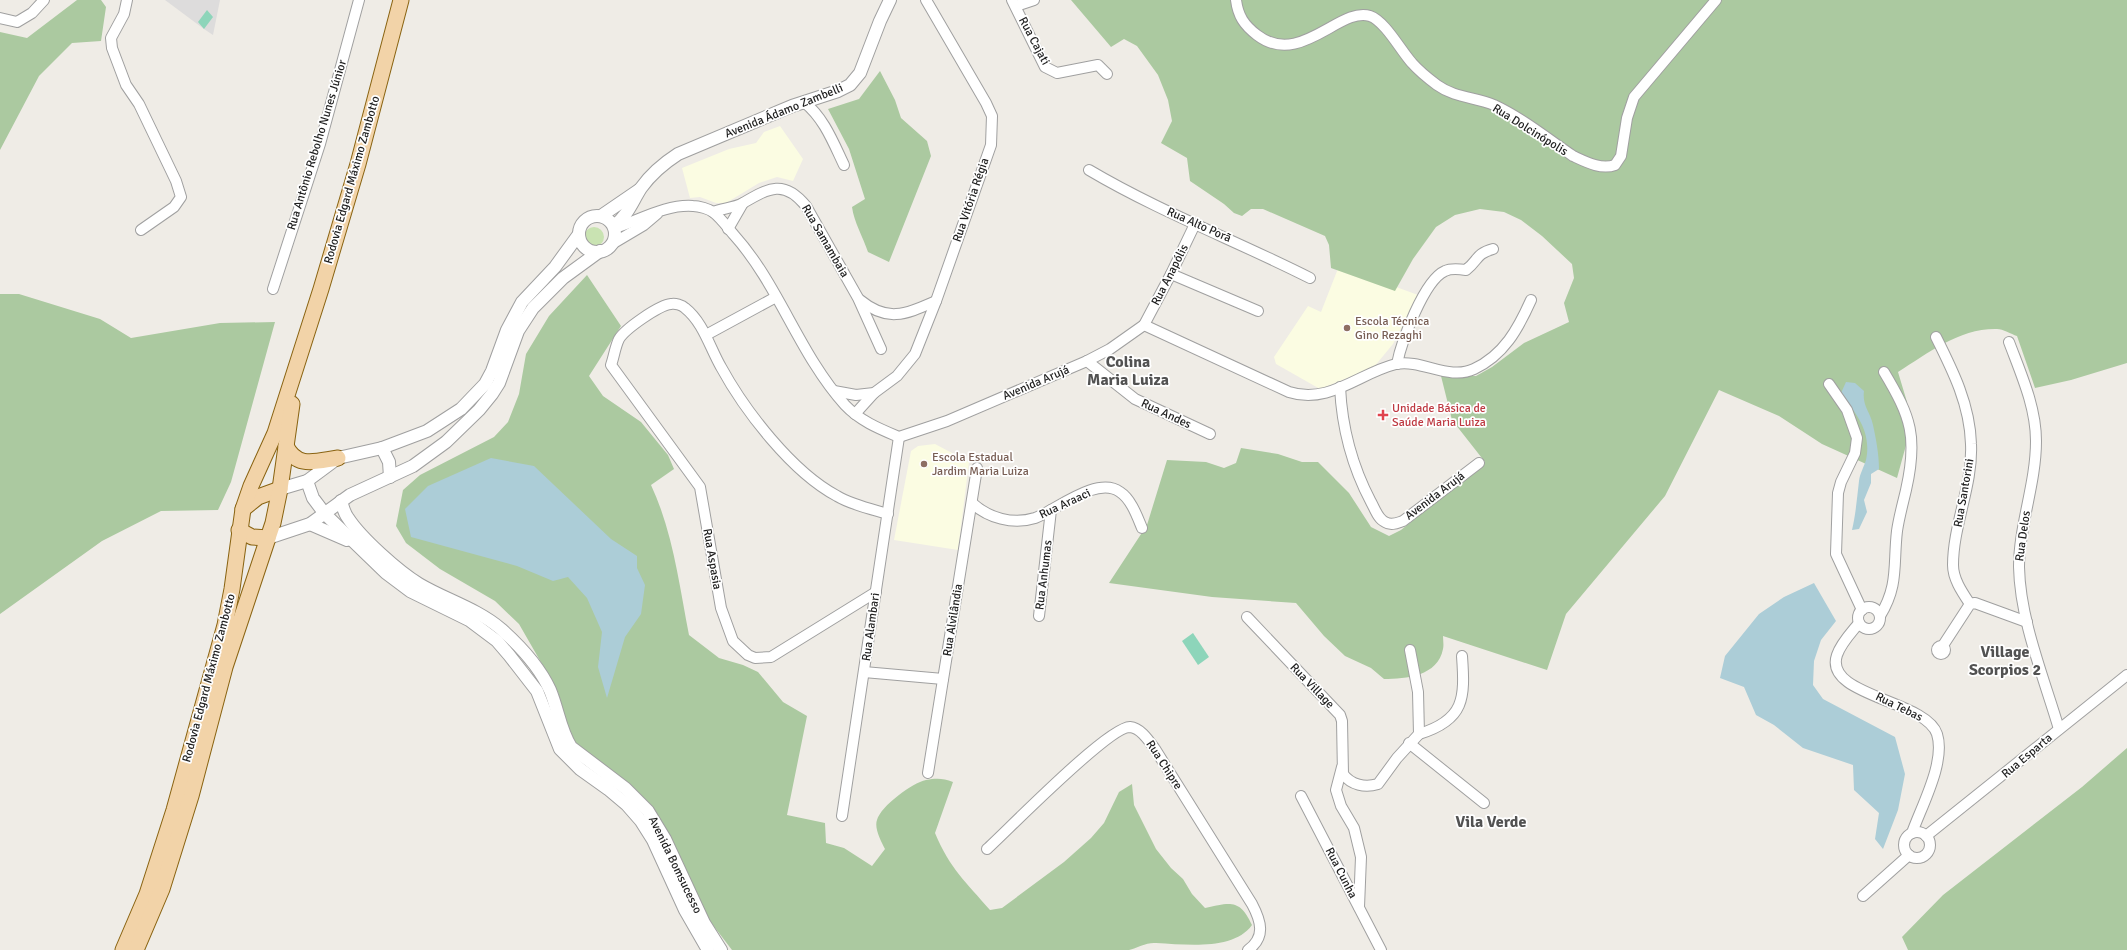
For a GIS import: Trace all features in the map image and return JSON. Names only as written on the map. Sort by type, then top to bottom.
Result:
[{"type":"main road","name":"Rodovia Edgard Máximo Zambotto","points":[[123,950],[147,894],[159,859],[225,625],[232,589],[243,509],[251,486],[270,447],[299,359],[358,164],[401,0]]},
{"type":"main road","name":"Rodovia Edgard Máximo Zambotto","points":[[136,950],[162,889],[191,796],[225,667],[268,538],[280,489],[299,359]]},
{"type":"main road","points":[[286,446],[290,455],[299,461],[338,458]]},
{"type":"main road","points":[[243,509],[258,497],[280,489]]},
{"type":"main road","points":[[239,530],[252,537],[268,538]]},
{"type":"street","points":[[0,18],[18,22],[32,13],[44,0]]},
{"type":"street","points":[[127,0],[124,14],[111,38],[112,48],[126,86],[139,104],[176,181],[181,197],[174,207],[141,230]]},
{"type":"street","name":"Rua Antônio Rebolho Nunes Júnior","points":[[272,289],[320,144],[360,0]]},
{"type":"street","name":"Avenida Ádamo Zambelli","points":[[280,489],[307,481],[338,458],[382,448],[407,440],[445,421],[477,394],[492,371],[507,330],[522,302],[555,267],[579,234],[582,224],[586,220],[590,217],[601,216],[641,188],[661,166],[678,154],[804,102],[844,89],[854,81],[865,63],[880,21],[890,0]]},
{"type":"street","name":"Rua Vitória Régia","points":[[855,414],[874,393],[897,376],[915,354],[936,301],[991,145],[993,128],[992,116],[986,103],[926,0]]},
{"type":"street","points":[[1014,3],[1034,0]]},
{"type":"street","name":"Rua Dolcinópolis","points":[[1236,0],[1241,20],[1248,28],[1260,37],[1279,44],[1297,43],[1353,17],[1369,16],[1381,23],[1414,65],[1448,92],[1493,105],[1573,156],[1588,163],[1602,166],[1615,165],[1621,156],[1627,118],[1634,97],[1716,0]]},
{"type":"street","name":"Rua Cajati","points":[[1014,3],[1045,67],[1056,73],[1098,65],[1107,74]]},
{"type":"street","points":[[804,102],[813,109],[824,123],[844,165]]},
{"type":"street","name":"Rua Alto Porã","points":[[1090,170],[1134,196],[1241,244],[1310,278]]},
{"type":"street","name":"Avenida Ádamo Zambelli","points":[[614,227],[626,215],[641,188]]},
{"type":"street","name":"Rua Samambaia","points":[[713,212],[743,203],[761,192],[774,188],[783,188],[798,196],[806,206],[858,298],[881,348]]},
{"type":"street","name":"Rua Samambaia","points":[[728,229],[743,203]]},
{"type":"street","points":[[614,227],[679,207],[695,206],[713,212],[744,247],[759,268],[814,361],[834,391],[855,414],[879,429],[900,437]]},
{"type":"street","points":[[268,538],[310,524],[341,501],[362,488],[390,477],[428,457],[479,410],[499,383],[512,344],[532,308],[563,278],[600,251],[644,225],[660,212]]},
{"type":"street","points":[[601,216],[606,218],[614,227],[616,234],[612,244]]},
{"type":"street","name":"Rua Anapólis","points":[[1144,325],[1172,274],[1194,224]]},
{"type":"street","points":[[579,234],[586,248],[600,251]]},
{"type":"street","points":[[1397,364],[1400,346],[1421,301],[1435,279],[1444,271],[1455,269],[1466,270],[1472,266],[1482,252],[1493,249]]},
{"type":"street","points":[[1172,274],[1258,311]]},
{"type":"street","points":[[776,297],[706,335],[735,392],[761,428],[779,448],[810,477],[827,490],[852,503],[888,514]]},
{"type":"street","name":"Rua Samambaia","points":[[858,298],[868,307],[888,315],[912,312],[936,301]]},
{"type":"street","points":[[1144,325],[1289,392],[1299,395],[1312,395],[1331,392],[1397,364],[1419,365],[1453,372],[1473,370],[1501,351],[1517,329],[1531,300]]},
{"type":"street","name":"Rua Aspasia","points":[[706,335],[684,307],[671,304],[643,318],[627,330],[620,339],[611,365],[700,487],[721,608],[733,641],[742,651],[755,658],[771,657],[876,592]]},
{"type":"street","name":"Avenida Arujá","points":[[900,437],[947,421],[1087,361],[1144,325]]},
{"type":"street","name":"Rua Santorini","points":[[1936,337],[1959,386],[1969,415],[1972,444],[1970,471],[1958,526],[1953,565],[1958,584],[1970,604]]},
{"type":"street","name":"Rua Delos","points":[[2009,342],[2032,404],[2036,442],[2034,468],[2021,538],[2019,567],[2021,597],[2059,729]]},
{"type":"street","name":"Rua Andes","points":[[1087,361],[1135,399],[1210,434]]},
{"type":"street","points":[[1880,616],[1873,608],[1862,610],[1858,616],[1859,623],[1867,629],[1874,628],[1879,623],[1880,616],[1892,594],[1895,575],[1898,526],[1912,458],[1912,439],[1907,413],[1884,372]]},
{"type":"street","points":[[1829,384],[1847,410],[1857,438],[1855,453],[1841,482],[1838,493],[1836,554],[1862,610]]},
{"type":"street","name":"Avenida Arujá","points":[[1340,388],[1342,415],[1350,453],[1367,494],[1384,522],[1390,524],[1403,521],[1479,463]]},
{"type":"street","points":[[834,391],[856,395],[874,393]]},
{"type":"street","name":"Rua Alambari","points":[[842,816],[900,437]]},
{"type":"street","points":[[382,448],[389,462],[390,477]]},
{"type":"street","name":"Rua Alvilândia","points":[[928,773],[977,468]]},
{"type":"street","name":"Avenida Bomsucesso","points":[[307,481],[313,498],[325,514],[397,584],[469,620],[497,641],[509,655],[537,690],[560,749],[580,769],[628,805],[641,821],[653,840],[685,910],[708,950]]},
{"type":"street","name":"Rua Araaci","points":[[972,503],[982,513],[1008,520],[1035,518],[1064,502],[1096,489],[1116,489],[1121,492],[1130,504],[1142,528]]},
{"type":"street","name":"Avenida Bomsucesso","points":[[341,501],[348,518],[371,544],[420,584],[473,609],[487,618],[501,629],[522,651],[548,686],[566,739],[571,747],[625,788],[648,811],[665,839],[704,923],[721,950]]},
{"type":"street","name":"Rua Anhumas","points":[[1039,616],[1051,510]]},
{"type":"street","points":[[310,524],[335,533],[357,545]]},
{"type":"street","points":[[1942,647],[1970,604],[1975,604],[2027,622]]},
{"type":"street","name":"Rua Village","points":[[1247,617],[1340,715],[1342,721],[1342,766],[1336,790],[1341,806],[1354,828],[1361,857],[1359,907]]},
{"type":"street","name":"Rua Tebas","points":[[1859,623],[1845,641],[1836,657],[1838,672],[1852,685],[1918,714],[1929,722],[1937,734],[1937,761],[1912,833]]},
{"type":"street","points":[[1410,650],[1418,692],[1419,734]]},
{"type":"street","points":[[1342,766],[1343,774],[1354,783],[1362,786],[1378,784],[1387,770],[1409,743],[1419,734],[1437,728],[1450,719],[1459,704],[1464,690],[1462,656]]},
{"type":"street","points":[[864,672],[943,679]]},
{"type":"street","name":"Rua Esparta","points":[[1926,836],[2004,776],[2059,729],[2127,675]]},
{"type":"street","name":"Rua Chipre","points":[[987,849],[1100,745],[1122,729],[1130,727],[1136,729],[1142,732],[1155,749],[1252,904],[1260,920],[1262,928],[1256,943],[1248,950]]},
{"type":"street","points":[[1409,743],[1484,803]]},
{"type":"street","name":"Rua Cunha","points":[[1301,796],[1381,950]]},
{"type":"street","points":[[1919,832],[1926,836],[1929,844],[1927,852],[1920,857],[1909,855],[1904,844],[1907,836],[1912,833],[1919,832]]},
{"type":"street","points":[[1863,896],[1909,855]]},
{"type":"shaded area","points":[[165,0],[220,0],[213,35],[204,29]]},
{"type":"shaded area","points":[[780,126],[803,159],[793,181],[777,177],[759,183],[726,203],[716,203],[700,197],[690,198],[682,168],[729,149],[756,143],[764,132]]},
{"type":"shaded area","name":"Escola Técnica Gino Rezaghi","points":[[1339,266],[1418,295],[1393,344],[1374,367],[1320,389],[1276,364],[1274,357],[1308,306],[1321,312]]},
{"type":"shaded area","points":[[935,444],[969,462],[958,550],[894,540],[911,451],[918,446]]},
{"type":"green space","points":[[77,0],[101,0],[106,7],[101,41],[72,43],[39,76],[0,150],[0,32],[27,38]]},
{"type":"green space","points":[[1071,0],[2127,0],[2127,363],[2071,380],[2035,388],[2017,336],[1999,329],[1983,330],[1957,337],[1945,343],[1898,372],[1907,402],[1908,438],[1897,478],[1822,444],[1779,416],[1719,390],[1665,496],[1566,614],[1547,670],[1443,636],[1443,647],[1440,658],[1435,665],[1420,674],[1411,677],[1384,679],[1371,668],[1345,656],[1324,636],[1296,603],[1212,597],[1109,583],[1147,525],[1167,460],[1206,462],[1224,468],[1236,463],[1241,448],[1278,454],[1302,462],[1318,462],[1349,493],[1371,527],[1389,536],[1401,530],[1485,462],[1452,420],[1441,376],[1476,376],[1492,367],[1524,343],[1569,322],[1564,303],[1574,278],[1572,264],[1542,236],[1521,220],[1504,212],[1480,209],[1455,215],[1436,227],[1413,259],[1395,291],[1331,268],[1329,245],[1325,236],[1263,209],[1251,209],[1242,216],[1234,213],[1224,204],[1190,181],[1187,158],[1161,143],[1172,121],[1168,100],[1158,75],[1137,46],[1124,39],[1111,47]]},
{"type":"green space","points":[[207,10],[213,17],[204,29],[198,22]]},
{"type":"green space","points":[[880,71],[895,100],[901,118],[927,141],[931,156],[889,262],[868,252],[852,207],[865,199],[849,149],[828,109],[859,99]]},
{"type":"green space","points":[[590,227],[598,227],[604,233],[604,241],[598,247],[590,247],[584,241],[584,233]]},
{"type":"green space","points":[[587,275],[621,326],[589,376],[603,396],[641,422],[668,455],[674,469],[651,485],[659,503],[670,540],[689,635],[719,658],[743,665],[758,672],[783,702],[807,716],[787,815],[825,823],[826,843],[844,848],[872,866],[885,849],[876,827],[877,820],[884,808],[905,790],[920,782],[936,779],[953,782],[935,833],[953,866],[990,910],[1002,908],[1064,862],[1091,838],[1104,823],[1119,792],[1132,784],[1134,805],[1156,849],[1171,868],[1183,879],[1192,894],[1205,908],[1222,904],[1234,904],[1243,911],[1252,925],[1244,933],[1234,939],[1223,942],[1197,945],[1153,943],[1129,950],[732,950],[575,745],[566,724],[558,692],[519,624],[495,601],[440,569],[406,543],[396,526],[403,490],[420,475],[494,437],[508,422],[519,394],[526,354],[549,316]]},
{"type":"green space","points":[[0,294],[19,294],[100,319],[131,338],[220,323],[275,322],[231,482],[218,510],[161,511],[102,541],[0,614]]},
{"type":"green space","points":[[1193,633],[1209,657],[1198,665],[1182,641]]},
{"type":"green space","points":[[2127,748],[2127,950],[1908,950],[1902,937],[1943,895],[2082,787]]},
{"type":"water","points":[[1846,382],[1855,383],[1864,391],[1864,401],[1872,420],[1879,463],[1879,469],[1871,474],[1871,483],[1864,500],[1867,512],[1859,529],[1852,530],[1860,478],[1866,460],[1867,440],[1865,432],[1857,416],[1841,393]]},
{"type":"water","points":[[491,458],[534,466],[611,539],[637,556],[637,568],[645,585],[641,614],[625,637],[607,698],[598,667],[602,632],[587,598],[568,577],[553,581],[517,566],[411,537],[405,509],[428,486]]},
{"type":"water","points":[[1814,583],[1836,621],[1821,640],[1814,661],[1813,685],[1823,699],[1895,737],[1905,774],[1898,810],[1883,849],[1875,839],[1879,813],[1854,790],[1853,765],[1803,748],[1774,725],[1756,715],[1744,687],[1720,678],[1725,656],[1759,614],[1784,597]]},
{"type":"place","name":"Escola Técnica Gino Rezaghi","points":[[1347,328]]},
{"type":"place","name":"Unidade Básica de Saúde Maria Luiza","points":[[1383,415]]},
{"type":"place","name":"Escola Estadual Jardim Maria Luiza","points":[[924,464]]},
{"type":"district","name":"Colina Maria Luiza","points":[[1128,371]]},
{"type":"district","name":"Village Scorpios 2","points":[[2005,661]]},
{"type":"district","name":"Vila Verde","points":[[1491,822]]}]
